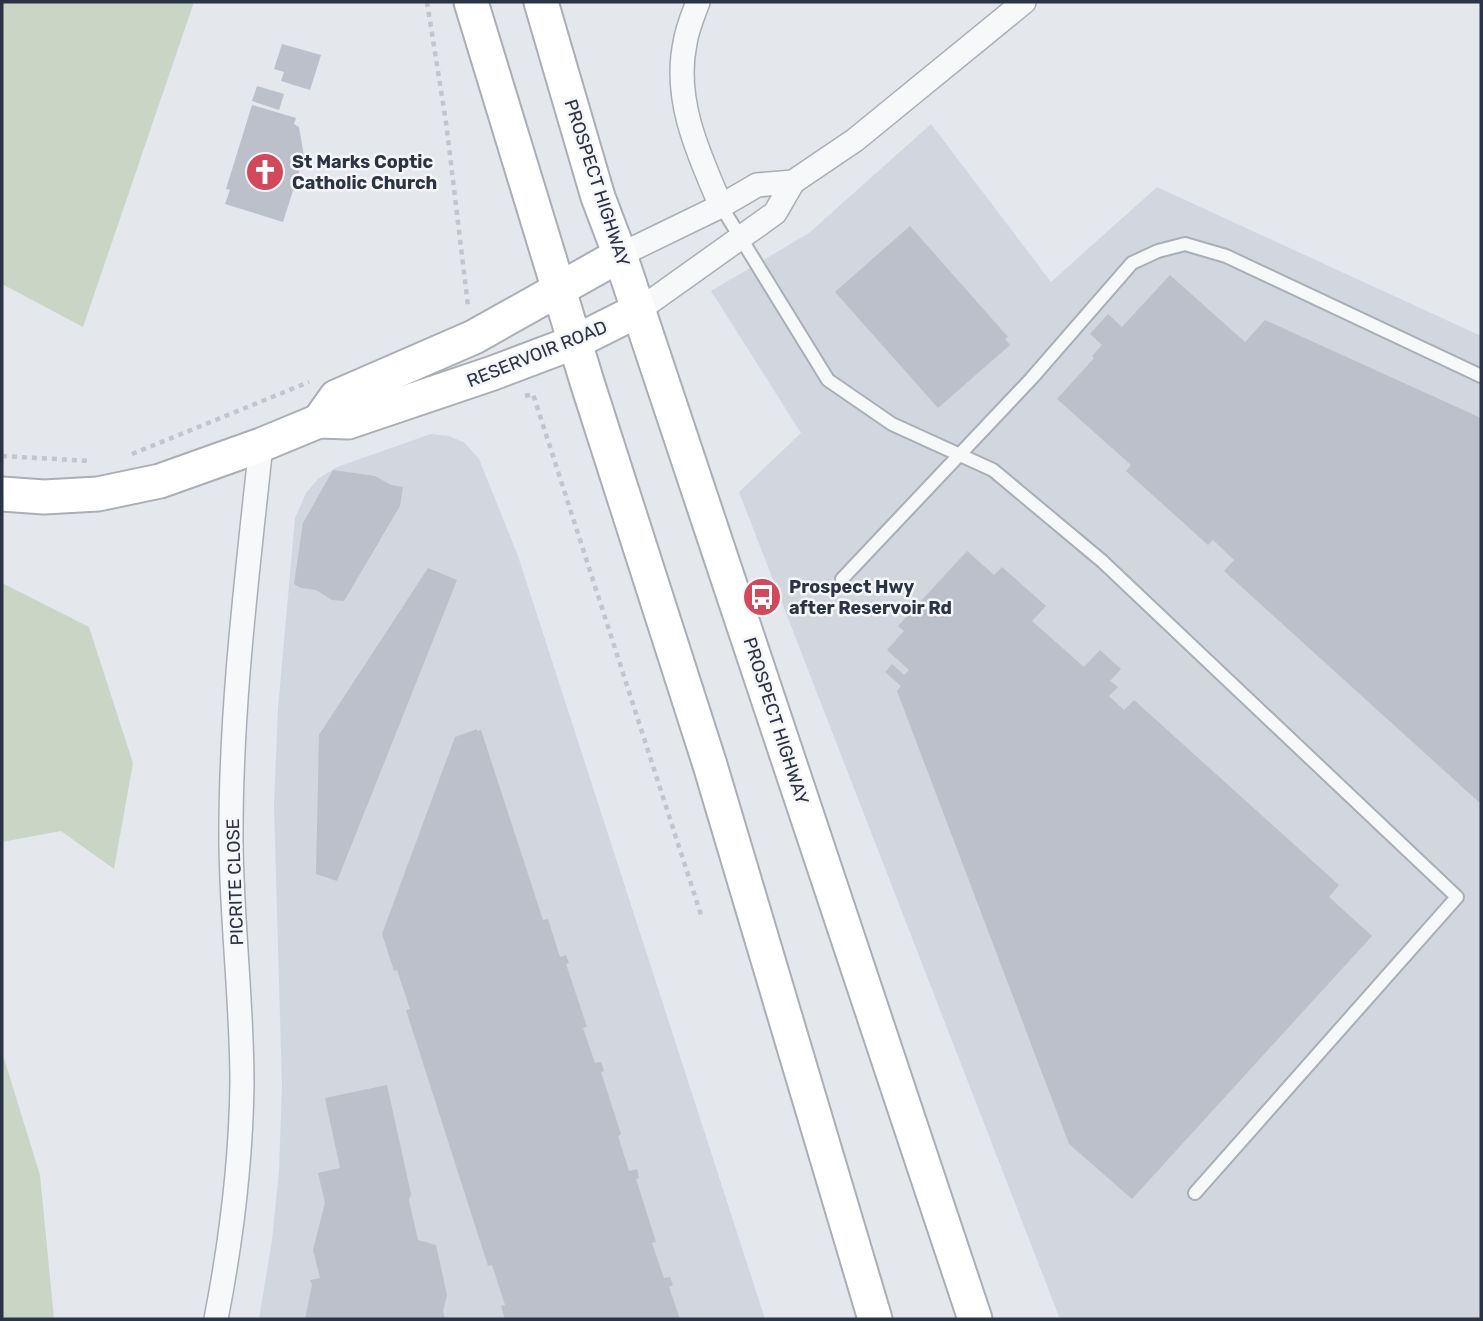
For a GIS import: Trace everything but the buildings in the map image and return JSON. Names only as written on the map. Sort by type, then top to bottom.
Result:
[{"type":"main road","points":[[471,2],[575,342],[710,765],[875,1319]]},
{"type":"main road","name":"PROSPECT HIGHWAY","points":[[541,2],[598,197],[639,310],[975,1319]]},
{"type":"main road","name":"RESERVOIR ROAD","points":[[318,421],[337,397],[474,337],[620,255]]},
{"type":"main road","name":"RESERVOIR ROAD","points":[[2,494],[44,497],[98,494],[160,481],[261,445],[318,421],[348,422],[575,342],[639,310]]},
{"type":"street","points":[[698,2],[685,44],[681,74],[685,107],[693,138],[721,206]]},
{"type":"street","name":"RESERVOIR ROAD","points":[[639,310],[775,213],[793,182],[855,139],[1024,2]]},
{"type":"street","name":"RESERVOIR ROAD","points":[[620,255],[721,206],[757,185],[793,182]]},
{"type":"street","name":"PICRITE CLOSE","points":[[216,1319],[233,1218],[240,1139],[242,1082],[232,819],[242,618],[261,445]]},
{"type":"lane","points":[[721,206],[828,380],[892,424],[993,470],[1102,561],[1457,897],[1195,1194]]},
{"type":"lane","points":[[842,579],[1031,379],[1132,263],[1158,251],[1185,244],[1226,256],[1481,376]]},
{"type":"path","points":[[427,2],[446,122],[469,318]]},
{"type":"path","points":[[129,455],[320,378]]},
{"type":"path","points":[[521,397],[533,394],[701,915]]},
{"type":"path","points":[[2,456],[93,461]]},
{"type":"shaded area","points":[[931,124],[1051,282],[1157,187],[1481,336],[1481,1319],[1060,1319],[739,492],[801,433],[711,291],[809,233]]},
{"type":"shaded area","points":[[431,434],[449,436],[465,443],[479,459],[518,556],[765,1319],[259,1319],[272,1240],[279,1171],[282,1086],[274,806],[278,708],[295,518],[306,493],[318,479],[337,467]]},
{"type":"green space","points":[[2,2],[194,2],[83,327],[2,284]]},
{"type":"green space","points":[[2,583],[89,627],[133,763],[114,869],[61,831],[2,842]]},
{"type":"green space","points":[[2,1052],[40,1175],[54,1319],[2,1319]]},
{"type":"place","name":"St Marks Coptic Catholic Church","points":[[265,172]]},
{"type":"place","name":"Prospect Hwy after Reservoir Rd","points":[[762,597]]}]
